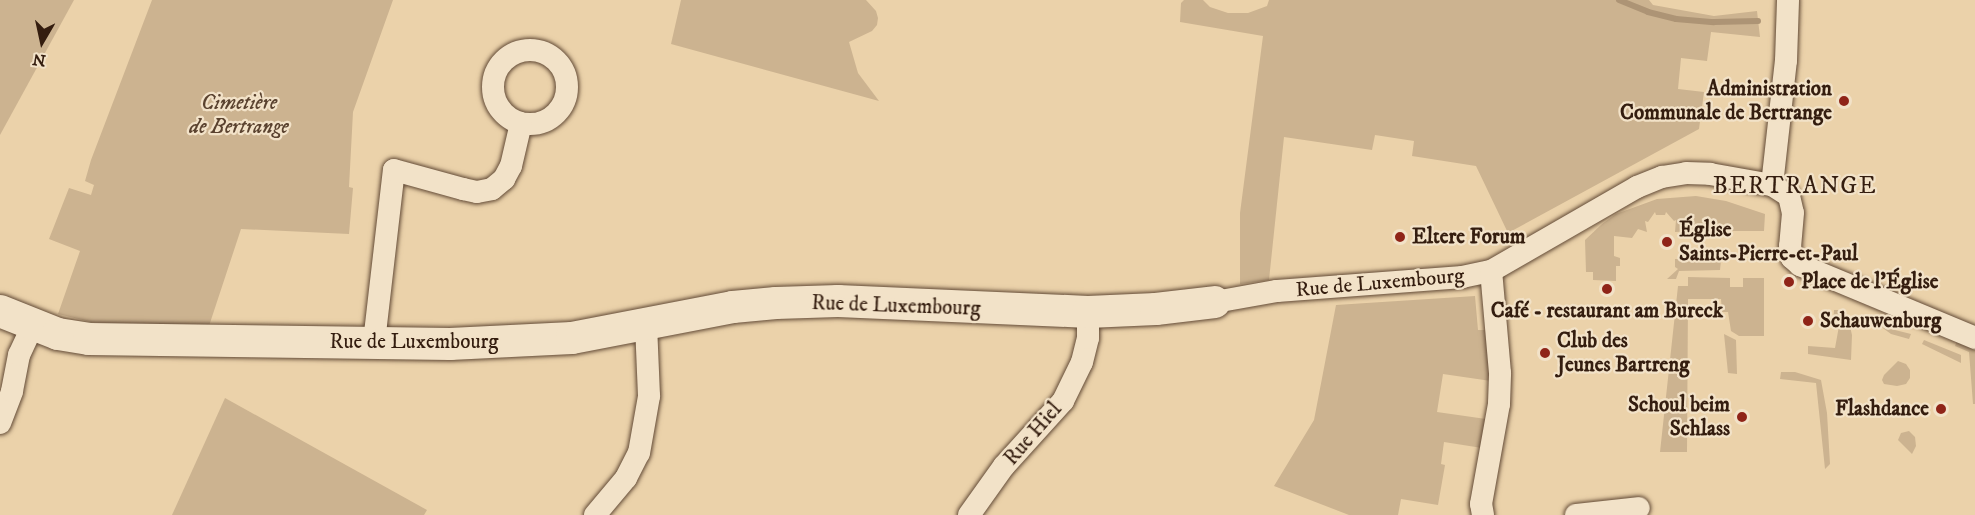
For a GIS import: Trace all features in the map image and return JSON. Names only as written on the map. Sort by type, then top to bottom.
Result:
[{"type":"street","points":[[1788,0],[1786,61],[1772,185],[1789,196],[1793,213],[1790,246],[1792,258],[1800,265],[1975,338]]},
{"type":"street","points":[[374,342],[394,170],[477,192],[492,189],[504,179],[511,166],[521,123]]},
{"type":"street","name":"Rue de Luxembourg","points":[[0,311],[58,334],[89,339],[506,343],[572,338],[733,307],[838,301],[1088,312],[1156,309],[1277,291],[1462,277],[1491,271],[1637,187],[1662,177],[1686,173],[1710,174],[1772,185]]},
{"type":"street","points":[[1483,515],[1481,504],[1499,404],[1500,373],[1491,271]]},
{"type":"street","name":"Rue Hiel","points":[[969,515],[1004,466],[1063,401],[1082,362],[1088,338],[1088,312]]},
{"type":"street","points":[[595,515],[626,478],[639,453],[649,396],[646,324]]},
{"type":"street","points":[[0,423],[12,391],[19,355],[33,325]]},
{"type":"street","points":[[1576,515],[1639,508]]},
{"type":"green space","points":[[0,0],[74,0],[0,135]]},
{"type":"green space","name":"Cimetière de Bertrange","points":[[152,0],[393,0],[353,112],[349,187],[353,188],[349,234],[241,229],[209,326],[127,325],[91,322],[58,314],[80,251],[49,239],[69,188],[91,195],[94,185],[85,181],[91,160]]},
{"type":"green space","points":[[681,0],[866,0],[876,11],[877,25],[872,31],[849,42],[858,73],[879,101],[671,44]]},
{"type":"green space","points":[[1184,0],[1203,0],[1210,7],[1228,13],[1248,13],[1267,6],[1269,0],[1649,0],[1653,5],[1714,16],[1757,11],[1760,37],[1711,32],[1707,61],[1681,58],[1678,89],[1704,92],[1699,129],[1508,233],[1476,166],[1412,156],[1414,141],[1375,135],[1372,150],[1284,137],[1269,280],[1240,284],[1240,213],[1263,36],[1180,22],[1181,3]]},
{"type":"green space","points":[[1696,196],[1726,201],[1765,214],[1764,231],[1696,231],[1694,228],[1693,231],[1675,232],[1676,220],[1674,221],[1666,212],[1665,215],[1656,215],[1655,212],[1648,222],[1645,221],[1647,232],[1638,229],[1632,238],[1614,236],[1614,256],[1620,258],[1620,266],[1616,266],[1616,281],[1593,280],[1593,272],[1586,272],[1585,240],[1616,214],[1657,199]]},
{"type":"green space","points":[[1675,259],[1694,259],[1695,262],[1696,259],[1721,260],[1720,270],[1679,271],[1676,279],[1667,279],[1678,269],[1675,267]]},
{"type":"green space","points":[[1688,277],[1730,278],[1730,287],[1743,287],[1743,278],[1764,278],[1764,336],[1739,336],[1731,331],[1728,312],[1722,312],[1721,299],[1688,299],[1687,452],[1660,452],[1678,286],[1688,286]]},
{"type":"green space","points":[[1475,296],[1478,330],[1489,330],[1491,381],[1443,374],[1437,412],[1486,419],[1482,448],[1444,442],[1441,464],[1445,465],[1438,505],[1401,499],[1398,515],[1349,515],[1274,486],[1314,420],[1336,305]]},
{"type":"green space","points":[[1834,310],[1844,310],[1848,318],[1852,335],[1851,360],[1808,354],[1808,346],[1835,348],[1839,326],[1833,325]]},
{"type":"green space","points":[[1882,322],[1892,326],[1891,329],[1911,334],[1909,339],[1891,334],[1880,326]]},
{"type":"green space","points":[[1724,334],[1736,340],[1737,374],[1728,373]]},
{"type":"green space","points":[[1924,340],[1961,355],[1961,363],[1922,344]]},
{"type":"green space","points":[[1957,341],[1975,349],[1975,404],[1973,404],[1969,352],[1955,346]]},
{"type":"green space","points":[[1898,361],[1906,364],[1910,370],[1910,378],[1906,384],[1897,386],[1884,384],[1882,380],[1884,375]]},
{"type":"green space","points":[[1781,372],[1795,372],[1821,380],[1827,413],[1830,464],[1825,469],[1816,383],[1780,379]]},
{"type":"green space","points":[[225,398],[427,510],[424,515],[172,515]]},
{"type":"green space","points":[[1909,431],[1915,437],[1916,446],[1912,454],[1898,440],[1901,433]]},
{"type":"waterway","points":[[1619,0],[1648,12],[1676,19],[1714,22],[1758,21]]},
{"type":"place","name":"Administration Communale de Bertrange","points":[[1844,101]]},
{"type":"place","name":"Eltere Forum","points":[[1400,237]]},
{"type":"place","name":"Église Saints-Pierre-et-Paul","points":[[1667,242]]},
{"type":"place","name":"Place de l'Église","points":[[1789,282]]},
{"type":"place","name":"Café - restaurant am Bureck","points":[[1607,289]]},
{"type":"place","name":"Schauwenburg","points":[[1808,321]]},
{"type":"place","name":"Club des Jeunes Bartreng","points":[[1545,353]]},
{"type":"place","name":"Flashdance","points":[[1941,409]]},
{"type":"place","name":"Schoul beim Schlass","points":[[1742,417]]},
{"type":"district","name":"BERTRANGE","points":[[1795,187]]}]
